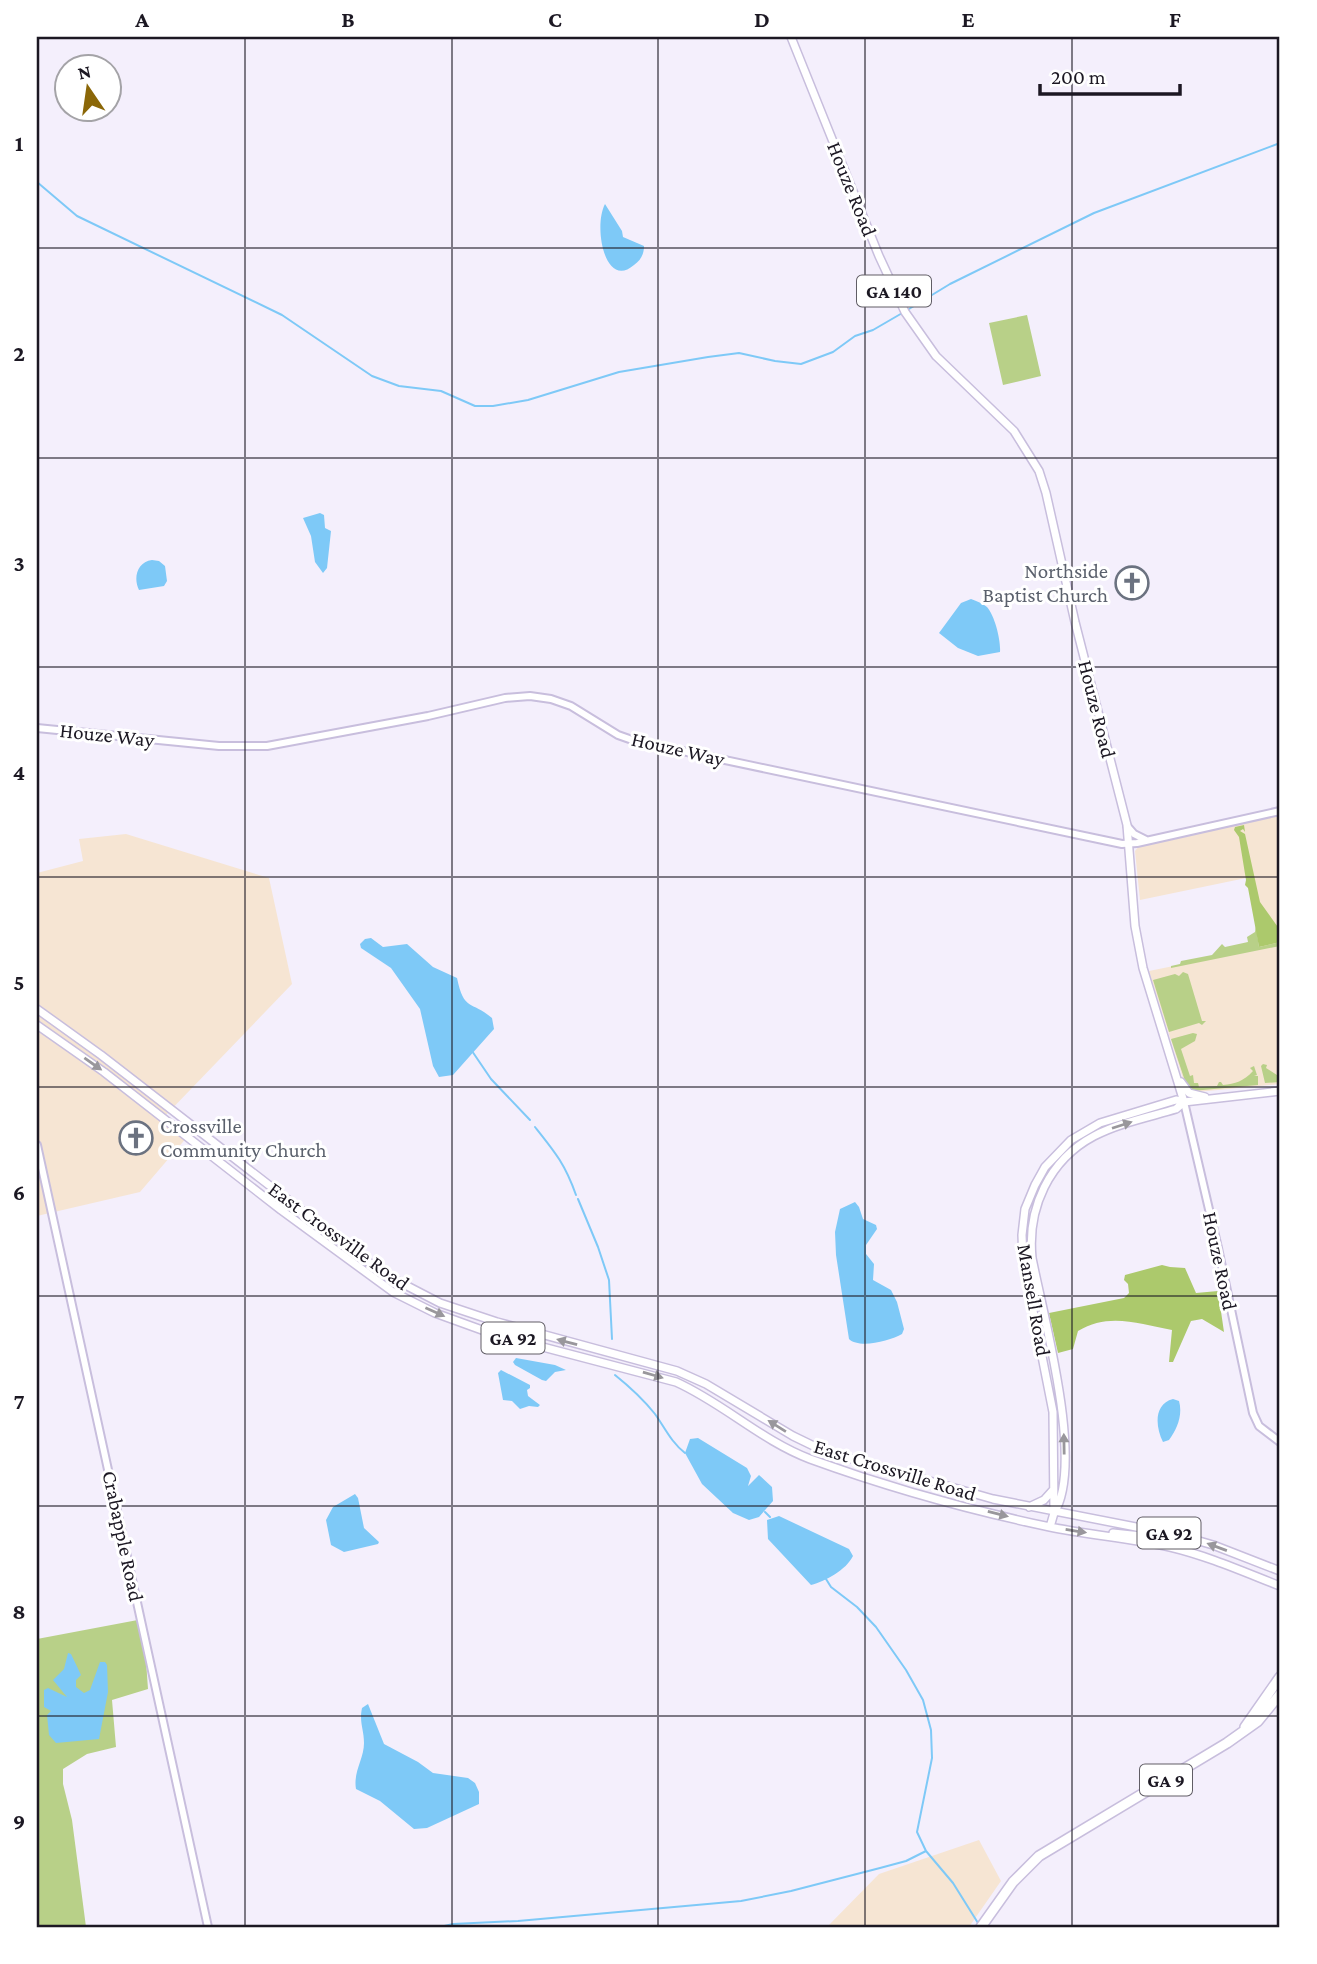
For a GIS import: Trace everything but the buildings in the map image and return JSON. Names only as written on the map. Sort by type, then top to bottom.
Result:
[{"type":"highway","name":"GA 9","points":[[1237,1736],[1266,1700],[1280,1677]]},
{"type":"highway","name":"GA 9","points":[[981,1927],[1013,1882],[1039,1856],[1237,1736],[1265,1715],[1280,1694]]},
{"type":"highway","points":[[1265,1715],[1266,1700]]},
{"type":"main road","name":"Houze Road","points":[[791,37],[879,256],[905,312],[946,366],[1014,431],[1039,471],[1127,826],[1139,948],[1184,1102]]},
{"type":"main road","name":"East Crossville Road","points":[[37,1009],[101,1055],[386,1275],[440,1303],[497,1322],[677,1371],[706,1384],[793,1436],[824,1451],[979,1496],[1054,1513],[1170,1533],[1213,1545],[1278,1569]]},
{"type":"main road","name":"East Crossville Road","points":[[37,1025],[104,1072],[281,1210],[393,1292],[435,1313],[493,1334],[676,1382],[701,1394],[788,1449],[906,1490],[1050,1527],[1187,1551],[1280,1586]]},
{"type":"main road","points":[[1176,1076],[1189,1093],[1209,1098]]},
{"type":"main road","points":[[1166,1102],[1172,1096],[1176,1076]]},
{"type":"main road","name":"Mansell Road","points":[[1054,1513],[1053,1412],[1023,1260],[1022,1242],[1028,1200],[1039,1177],[1064,1145],[1100,1123],[1175,1100],[1184,1102],[1280,1091]]},
{"type":"main road","name":"Mansell Road","points":[[1050,1527],[1060,1495],[1064,1457],[1062,1414],[1032,1258],[1033,1219],[1046,1182],[1073,1150],[1102,1132],[1175,1109],[1184,1102]]},
{"type":"main road","points":[[1024,1217],[1033,1219]]},
{"type":"main road","points":[[1028,1507],[1044,1500],[1053,1490]]},
{"type":"main road","points":[[1060,1495],[1078,1517]]},
{"type":"main road","points":[[1102,1535],[1116,1532],[1160,1538],[1170,1533]]},
{"type":"street","name":"Houze Way","points":[[37,728],[221,746],[267,746],[428,716],[505,698],[541,697],[571,706],[601,726],[635,741],[1109,842],[1129,844],[1280,811]]},
{"type":"street","points":[[1127,826],[1134,834],[1148,840]]},
{"type":"street","name":"Houze Road","points":[[1184,1102],[1214,1228],[1250,1404],[1259,1426],[1280,1442]]},
{"type":"street","name":"Crabapple Road","points":[[37,1145],[208,1927]]},
{"type":"street","points":[[1271,1435],[1280,1436]]},
{"type":"shaded area","points":[[1280,815],[1280,1084],[1197,1092],[1186,1088],[1149,971],[1262,948],[1246,878],[1140,900],[1135,851],[1140,845]]},
{"type":"shaded area","points":[[126,834],[269,878],[292,984],[165,1116],[188,1136],[140,1192],[37,1216],[37,873],[83,861],[79,839]]},
{"type":"shaded area","points":[[979,1840],[1001,1881],[969,1927],[827,1927],[879,1874]]},
{"type":"green space","points":[[1027,315],[1041,376],[1003,385],[989,323]]},
{"type":"green space","points":[[1244,825],[1245,832],[1243,829],[1240,831],[1245,834],[1260,902],[1280,930],[1280,942],[1259,947],[1248,888],[1245,885],[1239,837],[1234,830],[1235,827]]},
{"type":"green space","points":[[1256,926],[1259,947],[1280,942],[1280,946],[1171,968],[1181,961],[1212,955],[1222,944],[1225,947],[1248,942],[1247,937],[1255,932]]},
{"type":"green space","points":[[1183,972],[1188,974],[1202,1021],[1206,1021],[1202,1025],[1199,1023],[1169,1032],[1153,980],[1175,974],[1179,976]]},
{"type":"green space","points":[[1197,1034],[1195,1041],[1181,1049],[1190,1076],[1193,1075],[1194,1083],[1198,1083],[1199,1087],[1239,1081],[1253,1071],[1250,1068],[1254,1066],[1258,1085],[1192,1091],[1187,1087],[1171,1039]]},
{"type":"green space","points":[[1263,1064],[1280,1077],[1280,1082],[1265,1083],[1261,1066]]},
{"type":"green space","points":[[1162,1265],[1185,1268],[1196,1293],[1218,1291],[1224,1332],[1202,1319],[1191,1321],[1173,1362],[1169,1362],[1172,1330],[1124,1321],[1101,1322],[1078,1331],[1073,1349],[1058,1353],[1049,1313],[1124,1298],[1129,1293],[1125,1275]]},
{"type":"green space","points":[[143,1619],[148,1689],[112,1700],[116,1747],[87,1754],[63,1769],[63,1784],[72,1820],[86,1927],[37,1927],[37,1639]]},
{"type":"water","points":[[605,204],[623,237],[644,246],[639,261],[624,270],[616,269],[604,253],[600,227]]},
{"type":"water","points":[[320,513],[324,515],[325,528],[331,531],[327,568],[323,573],[315,562],[311,536],[303,518]]},
{"type":"water","points":[[152,560],[165,566],[167,581],[164,586],[139,590],[136,581],[138,571],[143,564]]},
{"type":"water","points":[[971,599],[985,606],[993,616],[1000,652],[978,656],[958,648],[939,633],[961,603]]},
{"type":"water","points":[[371,938],[383,947],[407,944],[433,967],[457,978],[466,1001],[492,1018],[494,1029],[453,1075],[439,1077],[433,1066],[420,1009],[391,968],[361,948],[360,944],[365,939]]},
{"type":"water","points":[[855,1202],[863,1219],[876,1225],[877,1229],[866,1245],[866,1254],[874,1264],[873,1280],[891,1290],[904,1329],[897,1337],[875,1343],[860,1343],[849,1339],[836,1255],[835,1232],[840,1209]]},
{"type":"water","points":[[516,1358],[555,1365],[566,1370],[555,1372],[546,1381],[515,1365],[513,1362]]},
{"type":"water","points":[[501,1370],[530,1385],[528,1396],[540,1405],[520,1409],[512,1401],[503,1400],[498,1373]]},
{"type":"water","points":[[1173,1399],[1179,1401],[1180,1417],[1172,1436],[1163,1442],[1158,1423],[1159,1411]]},
{"type":"water","points":[[698,1438],[747,1468],[751,1476],[748,1486],[759,1475],[772,1487],[773,1501],[759,1517],[749,1520],[733,1513],[702,1484],[685,1453],[690,1439]]},
{"type":"water","points":[[355,1494],[364,1528],[379,1542],[344,1552],[331,1545],[326,1520],[333,1507]]},
{"type":"water","points":[[779,1516],[849,1549],[853,1556],[846,1566],[835,1574],[811,1585],[768,1539],[767,1520]]},
{"type":"water","points":[[68,1653],[81,1675],[76,1680],[76,1687],[84,1693],[90,1690],[100,1662],[107,1665],[108,1692],[99,1739],[56,1743],[49,1735],[47,1715],[51,1711],[44,1707],[44,1690],[48,1688],[67,1697],[53,1680],[64,1669]]},
{"type":"water","points":[[368,1704],[384,1744],[433,1773],[468,1778],[475,1783],[479,1792],[479,1804],[427,1828],[414,1829],[380,1801],[356,1789],[364,1743],[361,1713],[362,1708]]},
{"type":"waterway","points":[[909,309],[950,284],[1094,213],[1280,143]]},
{"type":"waterway","points":[[37,182],[77,216],[282,315],[372,376],[399,386],[441,391],[475,406],[528,400],[619,372],[739,353],[801,364],[833,352],[855,336],[873,330],[904,312]]},
{"type":"waterway","points":[[472,1051],[491,1079],[530,1120]]},
{"type":"waterway","points":[[535,1127],[559,1159],[576,1195]]},
{"type":"waterway","points":[[578,1199],[609,1280],[612,1339]]},
{"type":"waterway","points":[[615,1375],[646,1403],[672,1440],[685,1453]]},
{"type":"waterway","points":[[765,1512],[770,1517]]},
{"type":"waterway","points":[[826,1579],[831,1587],[857,1607],[876,1627],[923,1700],[931,1730],[932,1758],[917,1832],[926,1851],[953,1883],[978,1923]]},
{"type":"waterway","points":[[440,1927],[741,1901],[906,1861],[926,1851]]},
{"type":"place","name":"Northside Baptist Church","points":[[1132,583]]},
{"type":"place","name":"Crossville Community Church","points":[[136,1138]]}]
